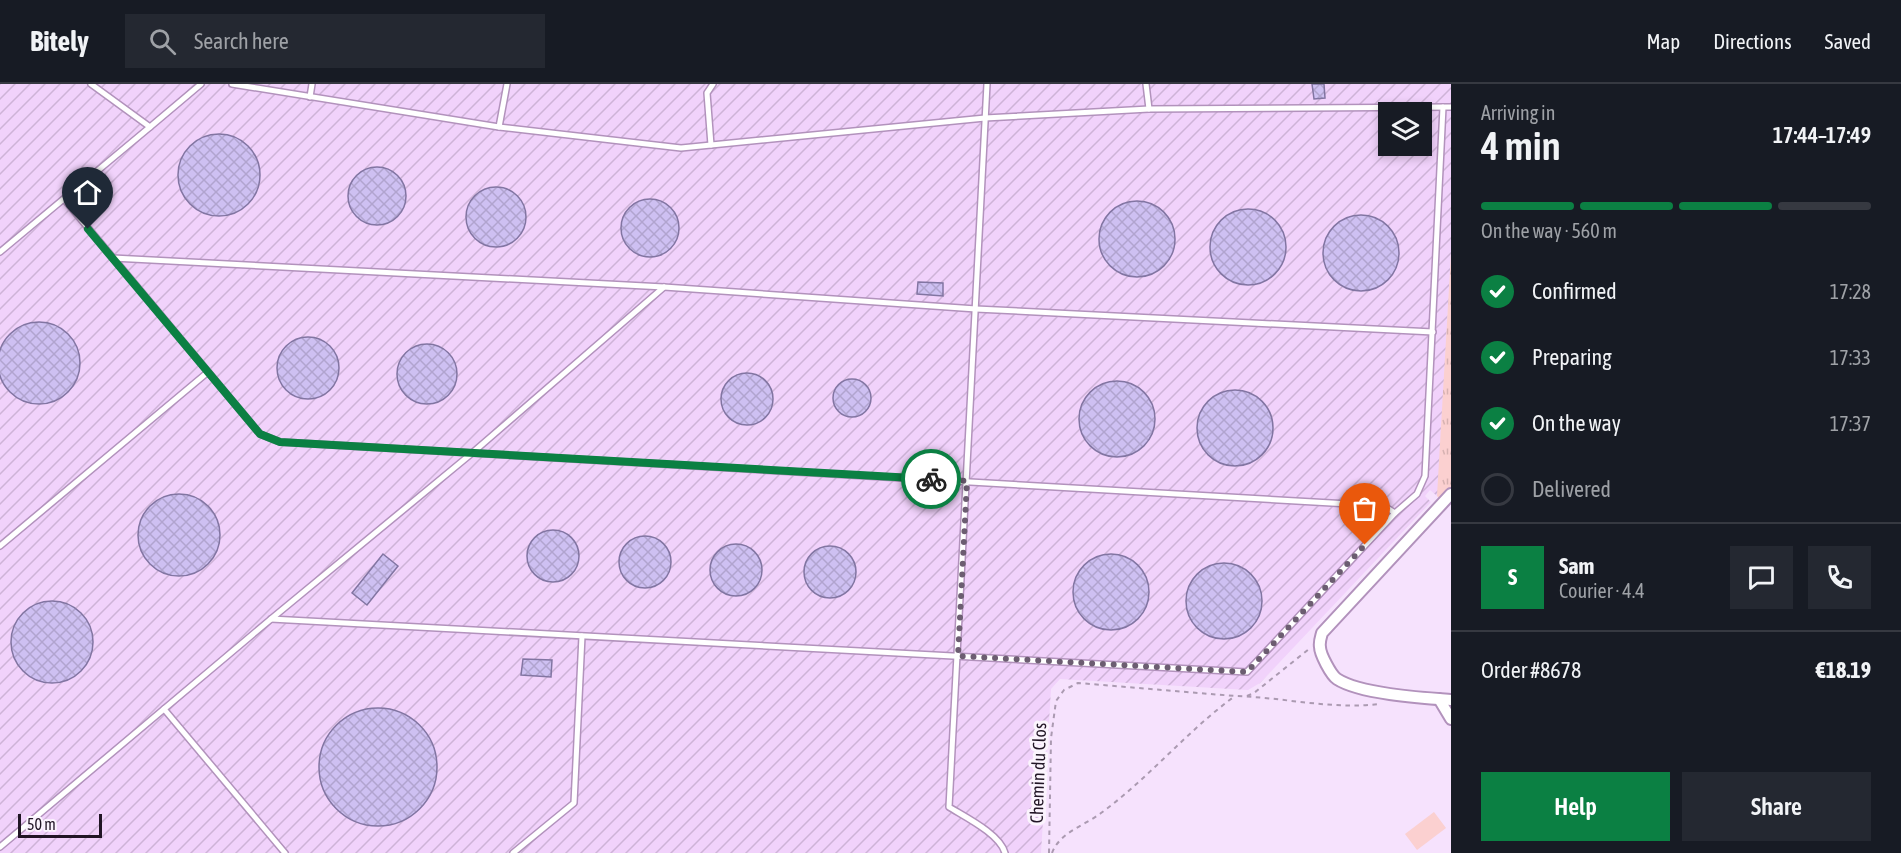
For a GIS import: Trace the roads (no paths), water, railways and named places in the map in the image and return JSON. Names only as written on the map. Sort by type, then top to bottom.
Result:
[{"type":"street","points":[[1451,494],[1327,627],[1322,633],[1319,648],[1335,679],[1360,689],[1451,700]]},
{"type":"street","points":[[1439,699],[1451,719]]},
{"type":"lane","points":[[91,84],[150,127]]},
{"type":"lane","points":[[0,252],[201,84]]},
{"type":"lane","points":[[232,84],[499,127],[681,148],[985,118],[1149,109],[1451,107]]},
{"type":"lane","points":[[310,97],[312,84]]},
{"type":"lane","points":[[499,127],[507,84]]},
{"type":"lane","points":[[711,145],[707,93],[713,84]]},
{"type":"lane","points":[[987,84],[949,807],[988,832],[1004,848],[1005,853]]},
{"type":"lane","points":[[1146,85],[1149,109]]},
{"type":"lane","points":[[271,619],[1247,672],[1395,513],[1417,494],[1425,476],[1443,107]]},
{"type":"lane","points":[[64,199],[260,434],[280,442],[1384,506],[1395,513]]},
{"type":"lane","points":[[114,258],[664,287],[976,309],[1433,332]]},
{"type":"lane","points":[[0,847],[471,454],[664,287]]},
{"type":"lane","points":[[0,546],[208,372]]},
{"type":"lane","points":[[513,853],[574,803],[582,636]]},
{"type":"lane","points":[[164,709],[285,853]]}]
